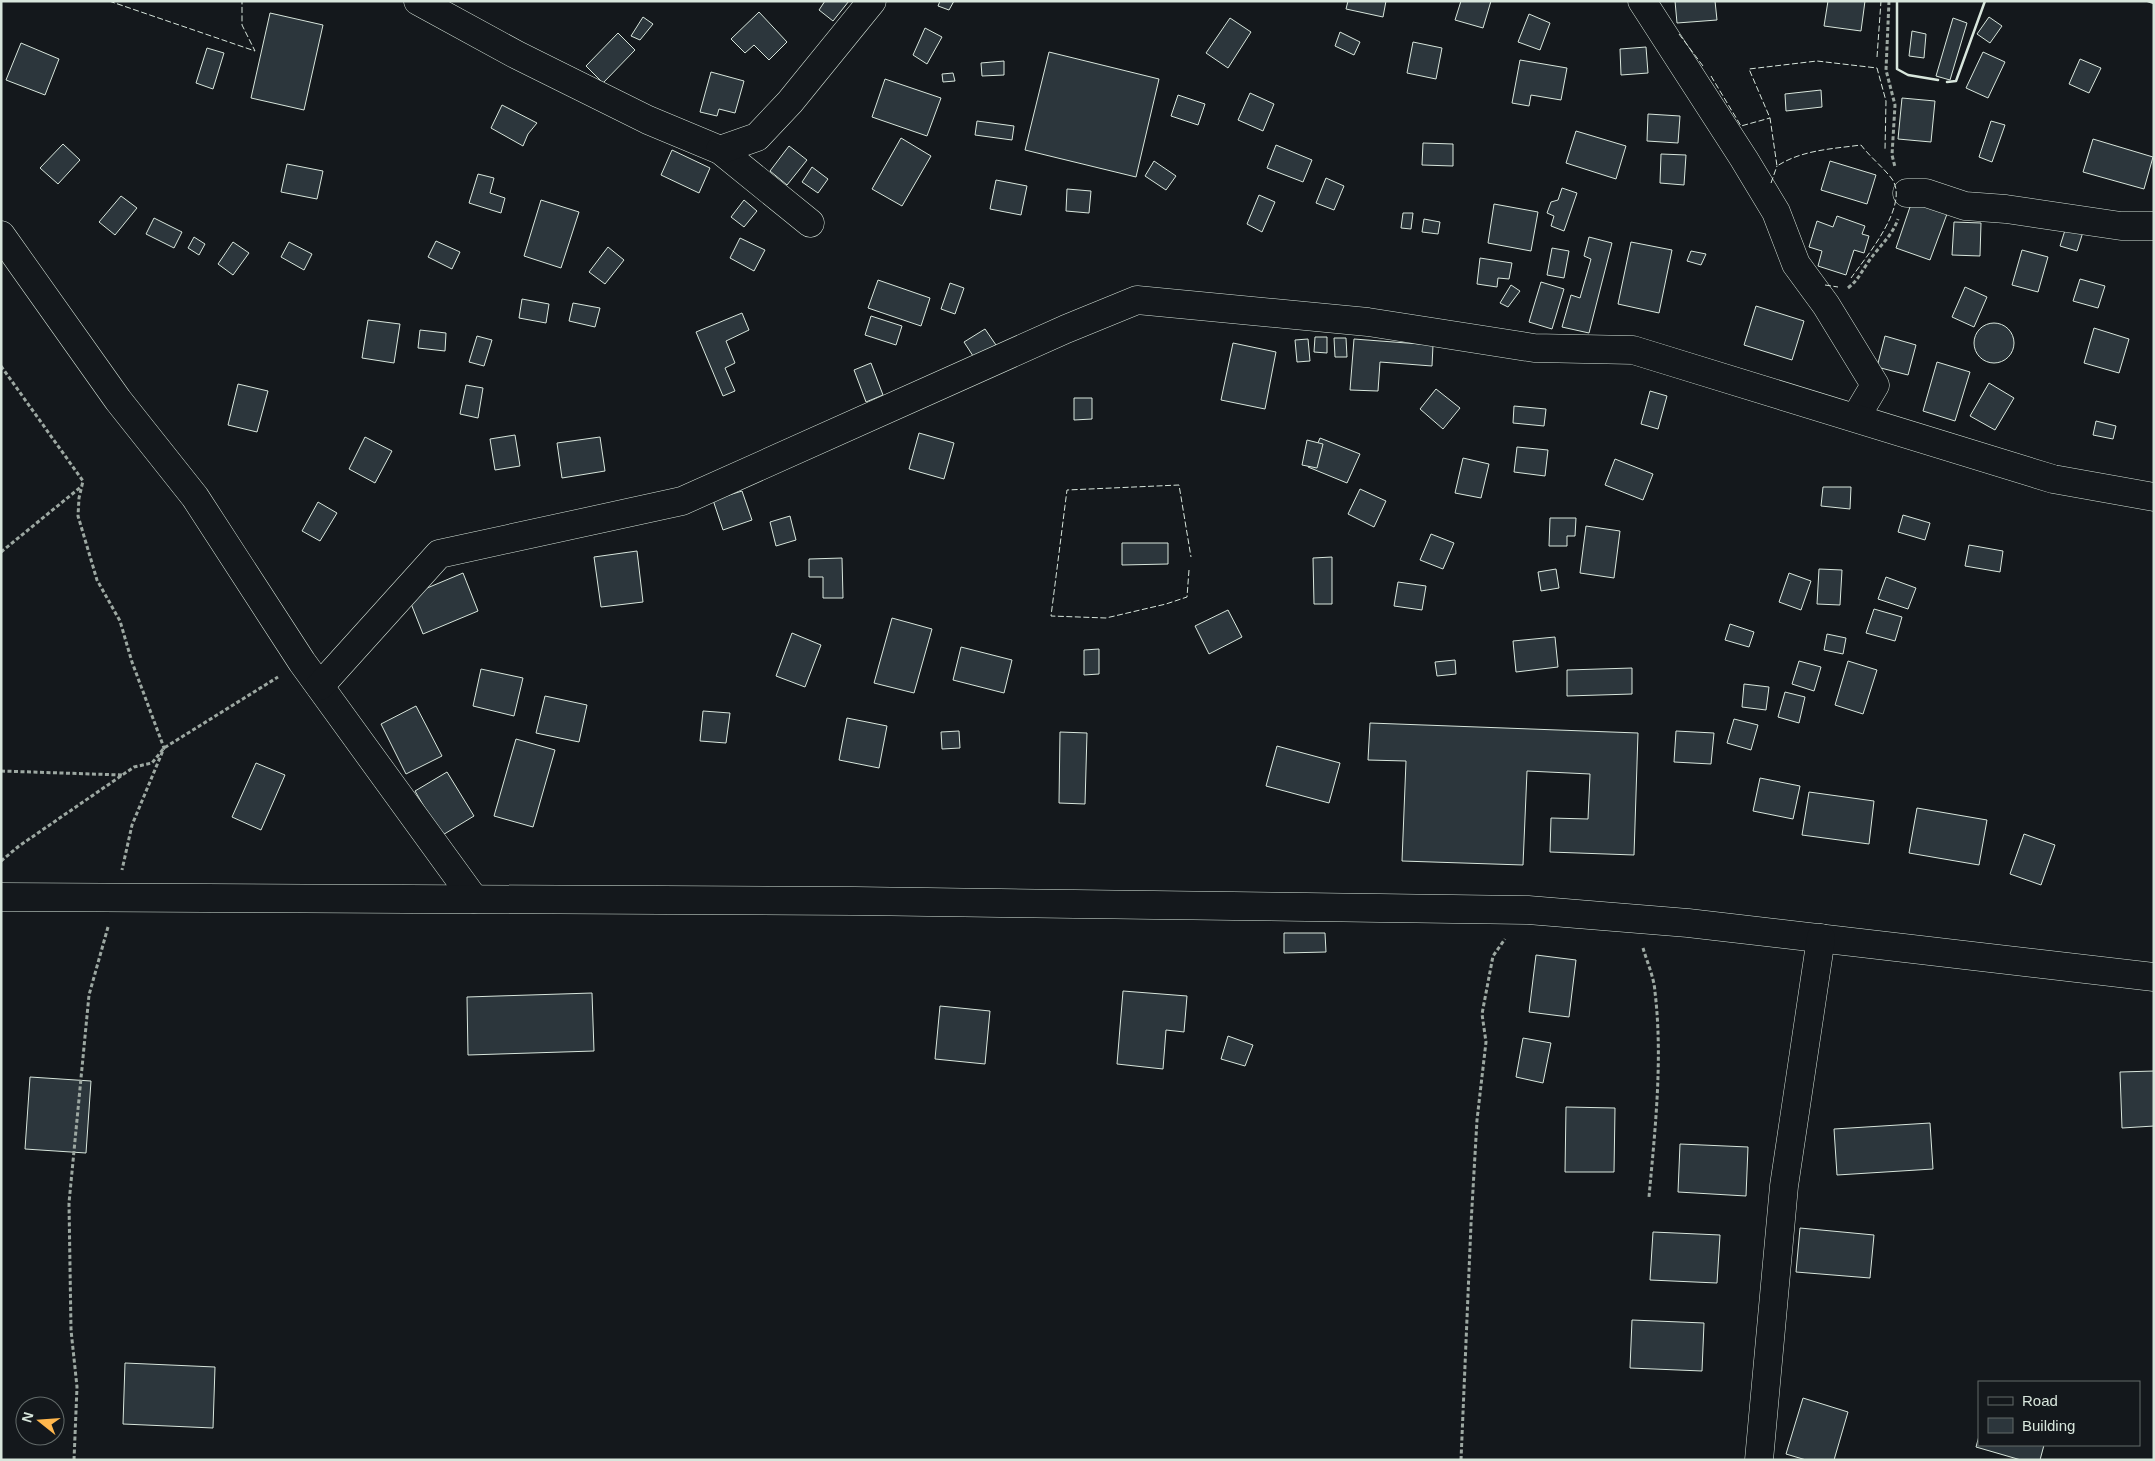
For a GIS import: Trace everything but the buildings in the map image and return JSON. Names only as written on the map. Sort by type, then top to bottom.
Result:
[{"type":"street","points":[[418,1],[517,55],[648,120],[720,150],[810,223]]},
{"type":"street","points":[[720,150],[757,137],[790,102],[872,1]]},
{"type":"street","points":[[1642,1],[1744,159],[1776,212],[1796,264],[1826,305],[1875,385],[1856,417]]},
{"type":"street","points":[[1907,193],[1926,193],[1965,206],[2006,209],[2121,226],[2154,226]]},
{"type":"street","points":[[1,235],[118,400],[195,497],[302,662],[474,900]]},
{"type":"street","points":[[320,686],[439,554],[682,502],[1066,329],[1137,300],[1368,322],[1534,348],[1633,350],[2053,479],[2154,497]]},
{"type":"street","points":[[1,897],[855,901],[1528,910],[1634,918],[2154,976]]},
{"type":"street","points":[[1759,1460],[1784,1186],[1821,938]]},
{"type":"path","points":[[1826,305],[1842,294],[1859,278],[1867,263],[1895,229],[1907,193],[1895,169],[1892,155],[1895,105],[1886,70],[1889,1]]},
{"type":"path","points":[[1,366],[83,481],[79,498],[78,516],[97,580],[120,621],[132,662],[164,748],[132,825],[116,898],[89,996],[71,1174],[69,1269],[71,1330],[77,1386],[74,1460]]},
{"type":"path","points":[[1,552],[82,485]]},
{"type":"path","points":[[1,861],[19,846],[134,767],[152,763],[164,748],[302,662]]},
{"type":"path","points":[[1,772],[123,775]]},
{"type":"path","points":[[1461,1460],[1470,1224],[1477,1120],[1486,1042],[1482,1014],[1493,956],[1528,910]]},
{"type":"path","points":[[1634,918],[1655,990],[1656,1000],[1658,1040],[1657,1099],[1649,1198]]},
{"type":"fence","points":[[109,1],[255,51],[242,25],[242,1]]},
{"type":"fence","points":[[1877,57],[1881,1]]},
{"type":"fence","points":[[1679,34],[1703,66]]},
{"type":"fence","points":[[1851,278],[1875,244],[1891,216],[1896,190],[1892,179],[1861,145],[1807,153],[1777,166],[1770,118],[1749,69],[1817,61],[1877,68],[1886,101],[1885,150]]},
{"type":"fence","points":[[1711,76],[1741,126],[1770,118]]},
{"type":"fence","points":[[1771,183],[1777,166]]},
{"type":"fence","points":[[1825,285],[1838,287]]},
{"type":"fence","points":[[1189,570],[1187,597],[1166,604],[1106,618],[1051,616],[1067,490],[1179,485],[1191,557]]},
{"type":"wall","points":[[1897,1],[1897,69],[1908,75],[1938,80]]},
{"type":"wall","points":[[1947,82],[1956,81],[1985,1]]},
{"type":"wall","points":[[2148,1],[2154,3]]}]
